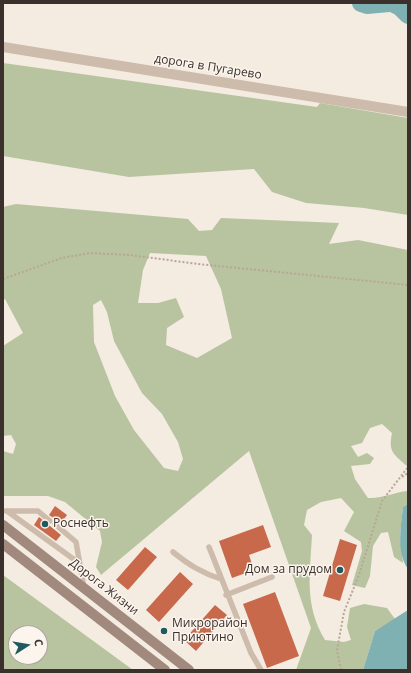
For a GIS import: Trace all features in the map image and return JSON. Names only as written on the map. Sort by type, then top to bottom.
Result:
[{"type":"main road","name":"Дорога Жизни","points":[[3,525],[188,670]]},
{"type":"main road","points":[[3,544],[165,670]]},
{"type":"street","name":"дорога в Пугарево","points":[[3,47],[408,112]]},
{"type":"lane","points":[[5,511],[38,512],[76,542],[84,588]]},
{"type":"lane","points":[[5,511],[79,563]]},
{"type":"lane","points":[[208,547],[251,653],[261,670]]},
{"type":"lane","points":[[174,552],[189,566],[202,573],[221,579]]},
{"type":"lane","points":[[226,594],[272,577]]},
{"type":"path","points":[[3,279],[62,258],[90,253],[130,255],[198,264],[408,285]]},
{"type":"path","points":[[341,670],[337,650],[344,612],[359,575],[382,501],[408,467]]},
{"type":"path","points":[[401,478],[408,473]]},
{"type":"green space","points":[[3,63],[317,107],[320,103],[408,118],[408,215],[364,208],[306,203],[272,192],[254,169],[129,177],[3,156]]},
{"type":"green space","points":[[16,204],[188,219],[199,231],[212,230],[221,218],[339,223],[329,244],[358,240],[408,250],[408,467],[393,453],[391,445],[392,433],[382,424],[370,428],[362,443],[351,446],[358,457],[367,453],[374,458],[370,464],[351,466],[355,479],[368,498],[408,491],[408,504],[403,507],[400,535],[403,563],[394,557],[388,532],[381,533],[373,546],[370,576],[365,588],[352,585],[362,551],[361,542],[344,531],[354,512],[341,498],[321,502],[307,510],[304,525],[312,535],[310,576],[311,602],[318,627],[325,640],[344,642],[351,640],[347,627],[350,608],[364,604],[387,608],[395,619],[375,631],[363,670],[296,670],[311,628],[249,451],[101,575],[96,567],[102,542],[100,531],[65,502],[48,496],[3,496],[3,451],[13,454],[16,444],[11,435],[3,436],[3,346],[23,333],[5,299],[3,300],[3,207]],"holes":[[[150,253],[206,256],[221,289],[232,338],[197,358],[166,345],[167,328],[184,317],[176,298],[158,303],[138,303],[143,270]],[[101,300],[107,312],[114,341],[142,393],[162,414],[178,442],[183,459],[178,471],[164,468],[134,430],[115,396],[94,342],[93,305]]]},
{"type":"green space","points":[[3,575],[133,670],[3,670]]},
{"type":"water","points":[[408,504],[408,569],[402,555],[400,539],[403,507]]},
{"type":"water","points":[[408,610],[408,670],[363,670],[375,631]]},
{"type":"building","points":[[55,506],[67,515],[61,523],[49,515]]},
{"type":"building","points":[[39,517],[61,535],[56,541],[34,525]]},
{"type":"building","points":[[263,525],[271,547],[249,555],[254,570],[232,578],[219,541]]},
{"type":"building","name":"Дом за прудом","points":[[340,539],[357,545],[340,601],[323,596]]},
{"type":"building","points":[[145,547],[157,557],[128,590],[116,580]]},
{"type":"building","points":[[180,572],[193,584],[159,622],[146,610]]},
{"type":"building","points":[[275,592],[299,656],[267,668],[243,604]]},
{"type":"building","points":[[215,605],[227,615],[196,651],[184,640]]},
{"type":"waterway","points":[[361,3],[367,5],[389,3]]},
{"type":"waterway","points":[[392,3],[400,7],[408,15]]},
{"type":"place","name":"Роснефть","points":[[45,524]]},
{"type":"place","name":"Дом за прудом","points":[[340,570]]},
{"type":"place","name":"Микрорайон Приютино","points":[[164,631]]}]
